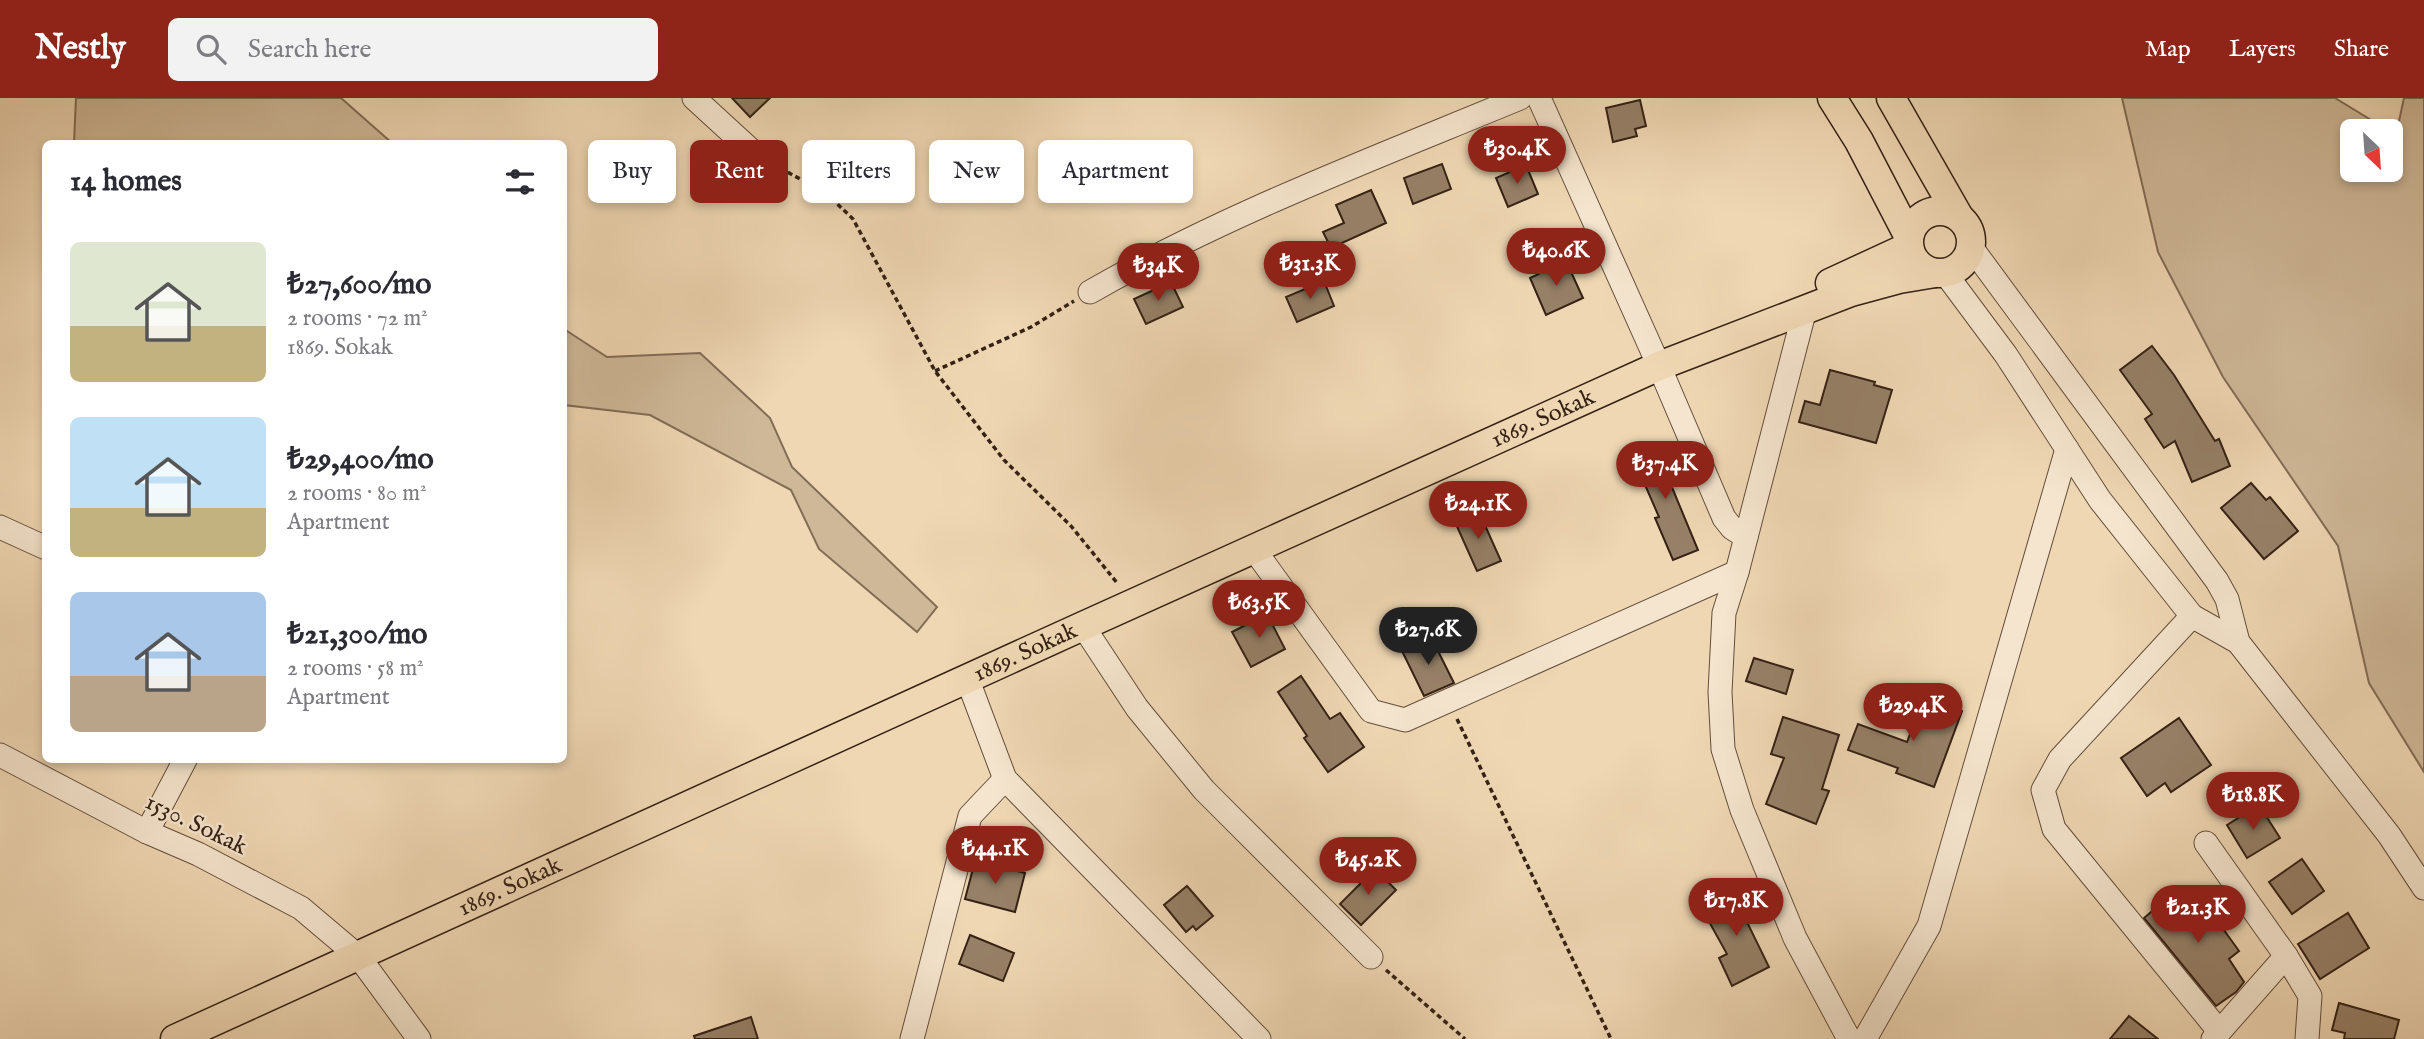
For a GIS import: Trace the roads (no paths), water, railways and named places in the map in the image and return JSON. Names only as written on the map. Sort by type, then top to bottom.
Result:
[{"type":"main road","points":[[1832,98],[1859,141],[1883,188],[1917,265],[1940,273],[1962,264],[1971,247],[1971,236],[1967,226],[1950,212],[1928,213],[1912,227],[1909,242]]},
{"type":"main road","points":[[1891,98],[1959,218]]},
{"type":"main road","points":[[1860,269],[1878,244],[1884,230],[1886,210],[1883,188]]},
{"type":"main road","name":"1869. Sokak","points":[[1693,352],[1909,242]]},
{"type":"main road","name":"1869. Sokak","points":[[175,1039],[1659,366],[1805,309],[1878,284],[1940,273]]},
{"type":"street","points":[[694,98],[740,140]]},
{"type":"street","points":[[1090,292],[1152,257],[1277,199],[1520,98]]},
{"type":"street","points":[[1539,98],[1724,518],[1732,528],[1746,537]]},
{"type":"street","points":[[1971,247],[2217,581],[2227,599],[2238,642]]},
{"type":"street","points":[[1940,273],[2006,355],[2100,500],[2192,616],[2238,642],[2389,835],[2424,888]]},
{"type":"street","points":[[1805,309],[1724,613],[1720,692],[1723,749],[1742,810],[1795,938],[1849,1039]]},
{"type":"street","points":[[1865,1039],[1929,926],[2067,449]]},
{"type":"street","points":[[0,527],[42,546]]},
{"type":"street","points":[[1253,548],[1371,711],[1405,720],[1737,572]]},
{"type":"street","points":[[2192,616],[2060,759],[2043,790],[2054,829],[2216,1035],[2286,956]]},
{"type":"street","points":[[1083,626],[1137,708],[1204,790],[1371,957]]},
{"type":"street","points":[[967,678],[1005,779],[1259,1039]]},
{"type":"street","name":"1530. Sokak","points":[[0,755],[301,908],[359,957],[419,1039]]},
{"type":"street","points":[[147,832],[183,763]]},
{"type":"street","points":[[912,1039],[970,816],[1005,779]]},
{"type":"street","points":[[2206,843],[2311,996],[2306,1039]]}]
